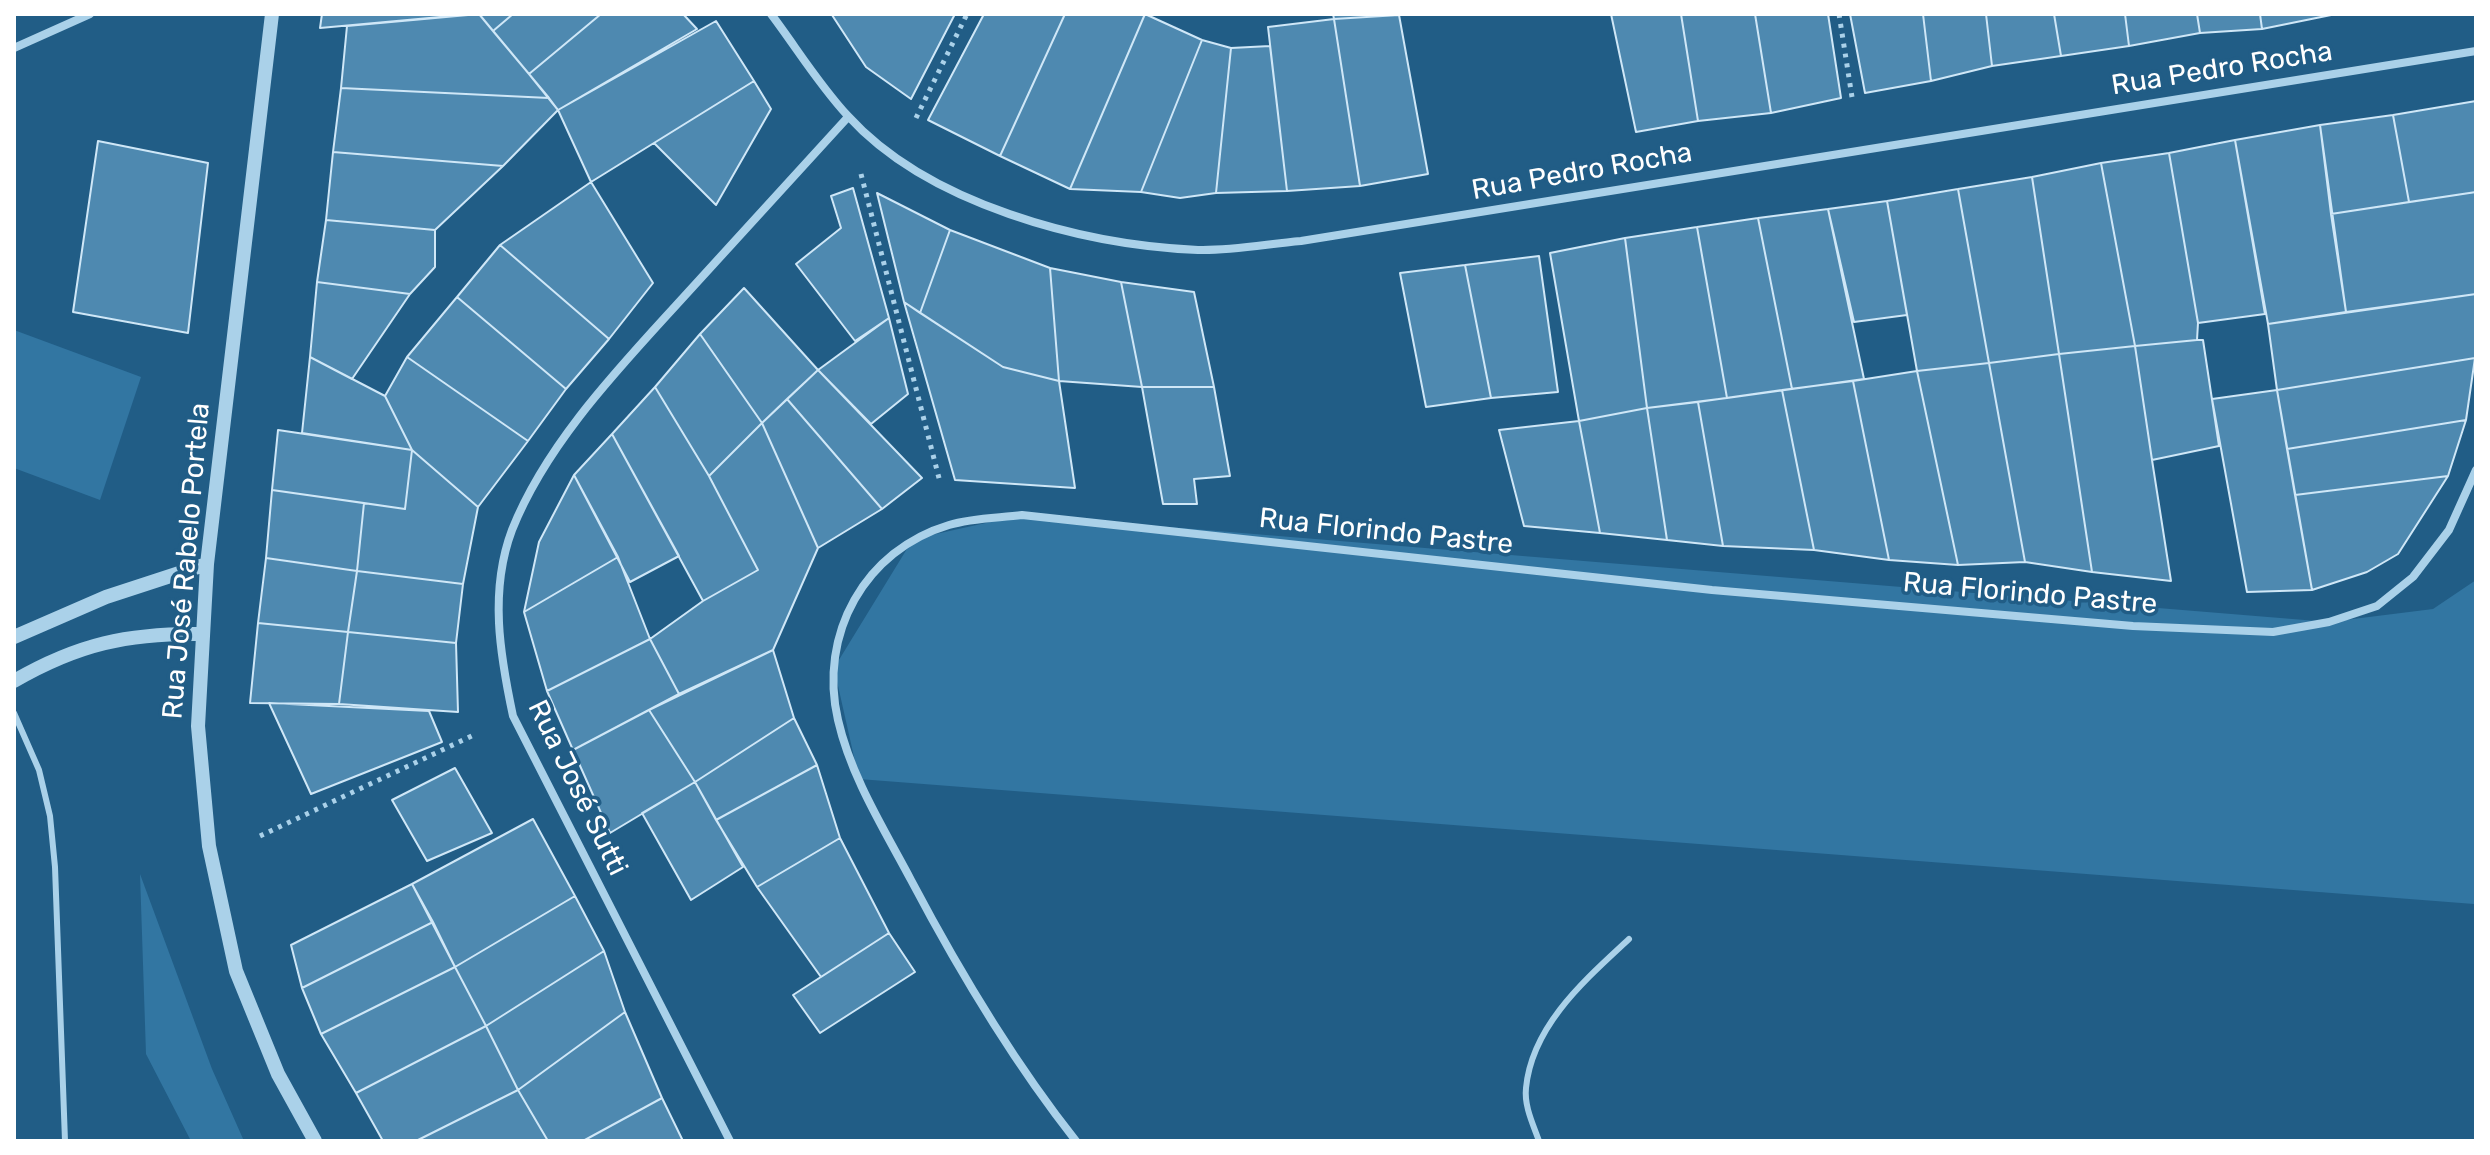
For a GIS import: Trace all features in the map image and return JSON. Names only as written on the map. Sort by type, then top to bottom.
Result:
[{"type":"street","points":[[14,48],[90,14]]},
{"type":"street","name":"Rua José Rabelo Portela","points":[[272,14],[207,564],[198,726],[209,846],[236,971],[278,1074],[315,1141]]},
{"type":"street","name":"Rua Pedro Rocha","points":[[771,14],[848,117],[897,158],[953,189],[1018,217],[1099,238],[1199,250],[1301,241],[2476,51]]},
{"type":"street","name":"Rua José Sutti","points":[[730,1141],[513,716],[499,652],[499,594],[512,531],[563,436],[631,355],[848,117]]},
{"type":"street","name":"Rua Florindo Pastre","points":[[1076,1141],[1042,1098],[950,955],[859,779],[837,719],[834,668],[846,613],[873,569],[913,539],[951,524],[1022,515],[1712,590],[2133,626],[2273,632],[2329,622],[2377,606],[2413,577],[2449,530],[2476,470]]},
{"type":"street","points":[[14,637],[119,592],[207,564]]},
{"type":"street","points":[[14,681],[51,660],[110,639],[153,634],[202,634]]},
{"type":"lane","points":[[14,713],[39,770],[50,816],[55,867],[65,1141]]},
{"type":"lane","points":[[1539,1141],[1528,1112],[1526,1088],[1537,1047],[1553,1019],[1582,984],[1629,939]]},
{"type":"path","points":[[916,118],[967,14]]},
{"type":"path","points":[[1839,14],[1852,97]]},
{"type":"path","points":[[861,174],[940,482]]},
{"type":"path","points":[[260,836],[476,734]]},
{"type":"shaded area","points":[[14,330],[141,377],[100,500],[14,468]]},
{"type":"shaded area","points":[[1022,515],[2329,622],[2433,609],[2476,580],[2476,920],[2474,904],[859,779],[834,668],[913,539]]},
{"type":"shaded area","points":[[140,874],[212,1069],[244,1141],[191,1141],[146,1054]]},
{"type":"building","points":[[322,14],[473,14],[320,28]]},
{"type":"building","points":[[479,14],[549,98],[341,88],[347,26]]},
{"type":"building","points":[[479,14],[513,14],[493,31]]},
{"type":"building","points":[[513,14],[601,14],[529,74],[493,31]]},
{"type":"building","points":[[601,14],[683,14],[697,29],[558,110],[529,74]]},
{"type":"building","points":[[955,14],[911,99],[866,67],[832,15]]},
{"type":"building","points":[[984,14],[1065,14],[1000,156],[928,120]]},
{"type":"building","points":[[1065,14],[1145,14],[1070,189],[1000,156]]},
{"type":"building","points":[[1145,14],[1202,40],[1141,192],[1070,189]]},
{"type":"building","points":[[1333,14],[1399,14],[1399,15],[1334,19]]},
{"type":"building","points":[[1611,14],[1681,14],[1698,121],[1636,132]]},
{"type":"building","points":[[1681,14],[1755,14],[1771,113],[1698,121]]},
{"type":"building","points":[[1755,14],[1828,14],[1841,98],[1771,113]]},
{"type":"building","points":[[1850,14],[1923,14],[1931,81],[1865,93]]},
{"type":"building","points":[[1923,14],[1986,14],[1992,66],[1931,81]]},
{"type":"building","points":[[1986,14],[2054,14],[2061,56],[1992,66]]},
{"type":"building","points":[[2054,14],[2125,14],[2129,46],[2061,56]]},
{"type":"building","points":[[2125,14],[2197,14],[2200,33],[2129,46]]},
{"type":"building","points":[[2197,14],[2260,14],[2262,29],[2200,33]]},
{"type":"building","points":[[2260,14],[2336,14],[2262,29]]},
{"type":"building","points":[[1399,15],[1428,174],[1360,186],[1334,19]]},
{"type":"building","points":[[1334,19],[1360,186],[1287,191],[1268,27]]},
{"type":"building","points":[[716,21],[754,81],[591,182],[558,110]]},
{"type":"building","points":[[1202,40],[1231,48],[1216,193],[1180,198],[1141,192]]},
{"type":"building","points":[[1270,46],[1287,191],[1216,193],[1231,48]]},
{"type":"building","points":[[754,81],[771,109],[716,205],[654,143]]},
{"type":"building","points":[[341,88],[549,98],[558,110],[503,166],[333,152]]},
{"type":"building","points":[[2476,101],[2476,192],[2409,202],[2393,115]]},
{"type":"building","points":[[2393,115],[2409,202],[2331,214],[2320,125]]},
{"type":"building","points":[[2320,125],[2346,312],[2268,324],[2235,140]]},
{"type":"building","points":[[2235,140],[2265,314],[2198,323],[2169,153]]},
{"type":"building","points":[[98,141],[208,163],[188,333],[73,312]]},
{"type":"building","points":[[333,152],[503,166],[435,230],[326,220]]},
{"type":"building","points":[[2169,153],[2198,323],[2197,340],[2135,346],[2101,163]]},
{"type":"building","points":[[2101,163],[2135,346],[2059,354],[2032,177]]},
{"type":"building","points":[[2032,177],[2059,354],[1989,363],[1958,189]]},
{"type":"building","points":[[591,182],[653,283],[609,339],[500,245]]},
{"type":"building","points":[[853,188],[889,318],[855,341],[796,264],[841,228],[831,196]]},
{"type":"building","points":[[1958,189],[1989,363],[1917,371],[1887,201]]},
{"type":"building","points":[[2476,192],[2476,294],[2346,312],[2331,214]]},
{"type":"building","points":[[877,193],[950,230],[920,313],[904,302]]},
{"type":"building","points":[[1887,201],[1907,315],[1854,322],[1828,209]]},
{"type":"building","points":[[1828,209],[1864,379],[1792,389],[1758,218]]},
{"type":"building","points":[[1758,218],[1792,389],[1727,398],[1697,227]]},
{"type":"building","points":[[326,220],[435,230],[435,267],[410,294],[317,282]]},
{"type":"building","points":[[1697,227],[1727,398],[1647,408],[1625,238]]},
{"type":"building","points":[[950,230],[1050,268],[1059,381],[1003,367],[920,313]]},
{"type":"building","points":[[1625,238],[1647,408],[1579,421],[1550,253]]},
{"type":"building","points":[[500,245],[609,339],[566,389],[457,297]]},
{"type":"building","points":[[1539,256],[1558,392],[1491,398],[1465,265]]},
{"type":"building","points":[[1465,265],[1491,398],[1426,407],[1400,273]]},
{"type":"building","points":[[1050,268],[1121,282],[1142,387],[1059,381]]},
{"type":"building","points":[[317,282],[410,294],[352,379],[310,357]]},
{"type":"building","points":[[1121,282],[1194,292],[1214,387],[1142,387]]},
{"type":"building","points":[[744,288],[818,370],[762,423],[700,334]]},
{"type":"building","points":[[2476,294],[2475,358],[2277,390],[2268,324]]},
{"type":"building","points":[[457,297],[566,389],[528,441],[407,357]]},
{"type":"building","points":[[904,302],[1003,367],[1059,381],[1075,488],[955,480]]},
{"type":"building","points":[[889,318],[908,394],[871,424],[818,370]]},
{"type":"building","points":[[700,334],[762,423],[709,476],[655,387]]},
{"type":"building","points":[[2203,340],[2219,446],[2152,460],[2135,346]]},
{"type":"building","points":[[2135,346],[2171,581],[2092,572],[2059,354]]},
{"type":"building","points":[[2059,354],[2092,572],[2025,562],[1989,363]]},
{"type":"building","points":[[310,357],[385,396],[412,450],[302,433]]},
{"type":"building","points":[[407,357],[528,441],[478,507],[412,450],[385,396]]},
{"type":"building","points":[[2475,358],[2466,420],[2287,449],[2277,390]]},
{"type":"building","points":[[1989,363],[2025,562],[1958,565],[1917,371]]},
{"type":"building","points":[[818,370],[922,478],[882,509],[787,399]]},
{"type":"building","points":[[1917,371],[1958,565],[1889,560],[1853,381]]},
{"type":"building","points":[[1853,381],[1889,560],[1814,550],[1782,390]]},
{"type":"building","points":[[655,387],[709,476],[758,570],[703,601],[612,434]]},
{"type":"building","points":[[1142,387],[1214,387],[1230,476],[1194,479],[1197,504],[1163,504]]},
{"type":"building","points":[[1782,390],[1814,550],[1723,546],[1698,402]]},
{"type":"building","points":[[2277,390],[2312,590],[2247,592],[2212,399]]},
{"type":"building","points":[[787,399],[882,509],[818,548],[762,423]]},
{"type":"building","points":[[1698,402],[1723,546],[1667,540],[1647,408]]},
{"type":"building","points":[[1647,408],[1667,540],[1600,533],[1579,421]]},
{"type":"building","points":[[2466,420],[2448,476],[2295,495],[2287,449]]},
{"type":"building","points":[[1579,421],[1600,533],[1524,526],[1499,430]]},
{"type":"building","points":[[762,423],[818,548],[773,650],[679,694],[650,639],[703,601],[758,570],[709,476]]},
{"type":"building","points":[[278,430],[412,450],[405,509],[272,490]]},
{"type":"building","points":[[612,434],[679,556],[630,582],[574,475]]},
{"type":"building","points":[[412,450],[478,507],[463,584],[357,571],[364,503],[405,509]]},
{"type":"building","points":[[574,475],[618,557],[524,612],[539,542]]},
{"type":"building","points":[[2448,476],[2398,554],[2367,572],[2312,590],[2295,495]]},
{"type":"building","points":[[272,490],[364,503],[357,571],[266,558]]},
{"type":"building","points":[[618,557],[650,639],[547,691],[524,612]]},
{"type":"building","points":[[266,558],[357,571],[348,632],[258,623]]},
{"type":"building","points":[[357,571],[463,584],[456,643],[348,632]]},
{"type":"building","points":[[258,623],[348,632],[339,704],[250,703]]},
{"type":"building","points":[[348,632],[456,643],[458,712],[339,704]]},
{"type":"building","points":[[650,639],[679,694],[573,750],[547,691]]},
{"type":"building","points":[[773,650],[794,718],[695,782],[649,710]]},
{"type":"building","points":[[269,703],[429,711],[442,742],[311,794]]},
{"type":"building","points":[[649,710],[695,782],[610,833],[573,750]]},
{"type":"building","points":[[794,718],[817,765],[716,820],[695,782]]},
{"type":"building","points":[[817,765],[840,838],[757,887],[716,820]]},
{"type":"building","points":[[455,768],[492,833],[427,861],[392,800]]},
{"type":"building","points":[[695,782],[743,867],[691,900],[642,813]]},
{"type":"building","points":[[533,819],[575,896],[455,967],[412,884]]},
{"type":"building","points":[[840,838],[889,933],[821,977],[757,887]]},
{"type":"building","points":[[412,884],[433,922],[302,988],[291,945]]},
{"type":"building","points":[[575,896],[604,951],[486,1026],[455,967]]},
{"type":"building","points":[[433,922],[455,967],[321,1034],[302,988]]},
{"type":"building","points":[[889,933],[915,972],[820,1033],[793,995]]},
{"type":"building","points":[[604,951],[625,1012],[518,1090],[486,1026]]},
{"type":"building","points":[[455,967],[486,1026],[356,1093],[321,1034]]},
{"type":"building","points":[[625,1012],[662,1098],[583,1141],[548,1141],[518,1090]]},
{"type":"building","points":[[486,1026],[518,1090],[416,1141],[383,1141],[356,1093]]},
{"type":"building","points":[[518,1090],[548,1141],[416,1141]]},
{"type":"building","points":[[662,1098],[683,1141],[583,1141]]}]
